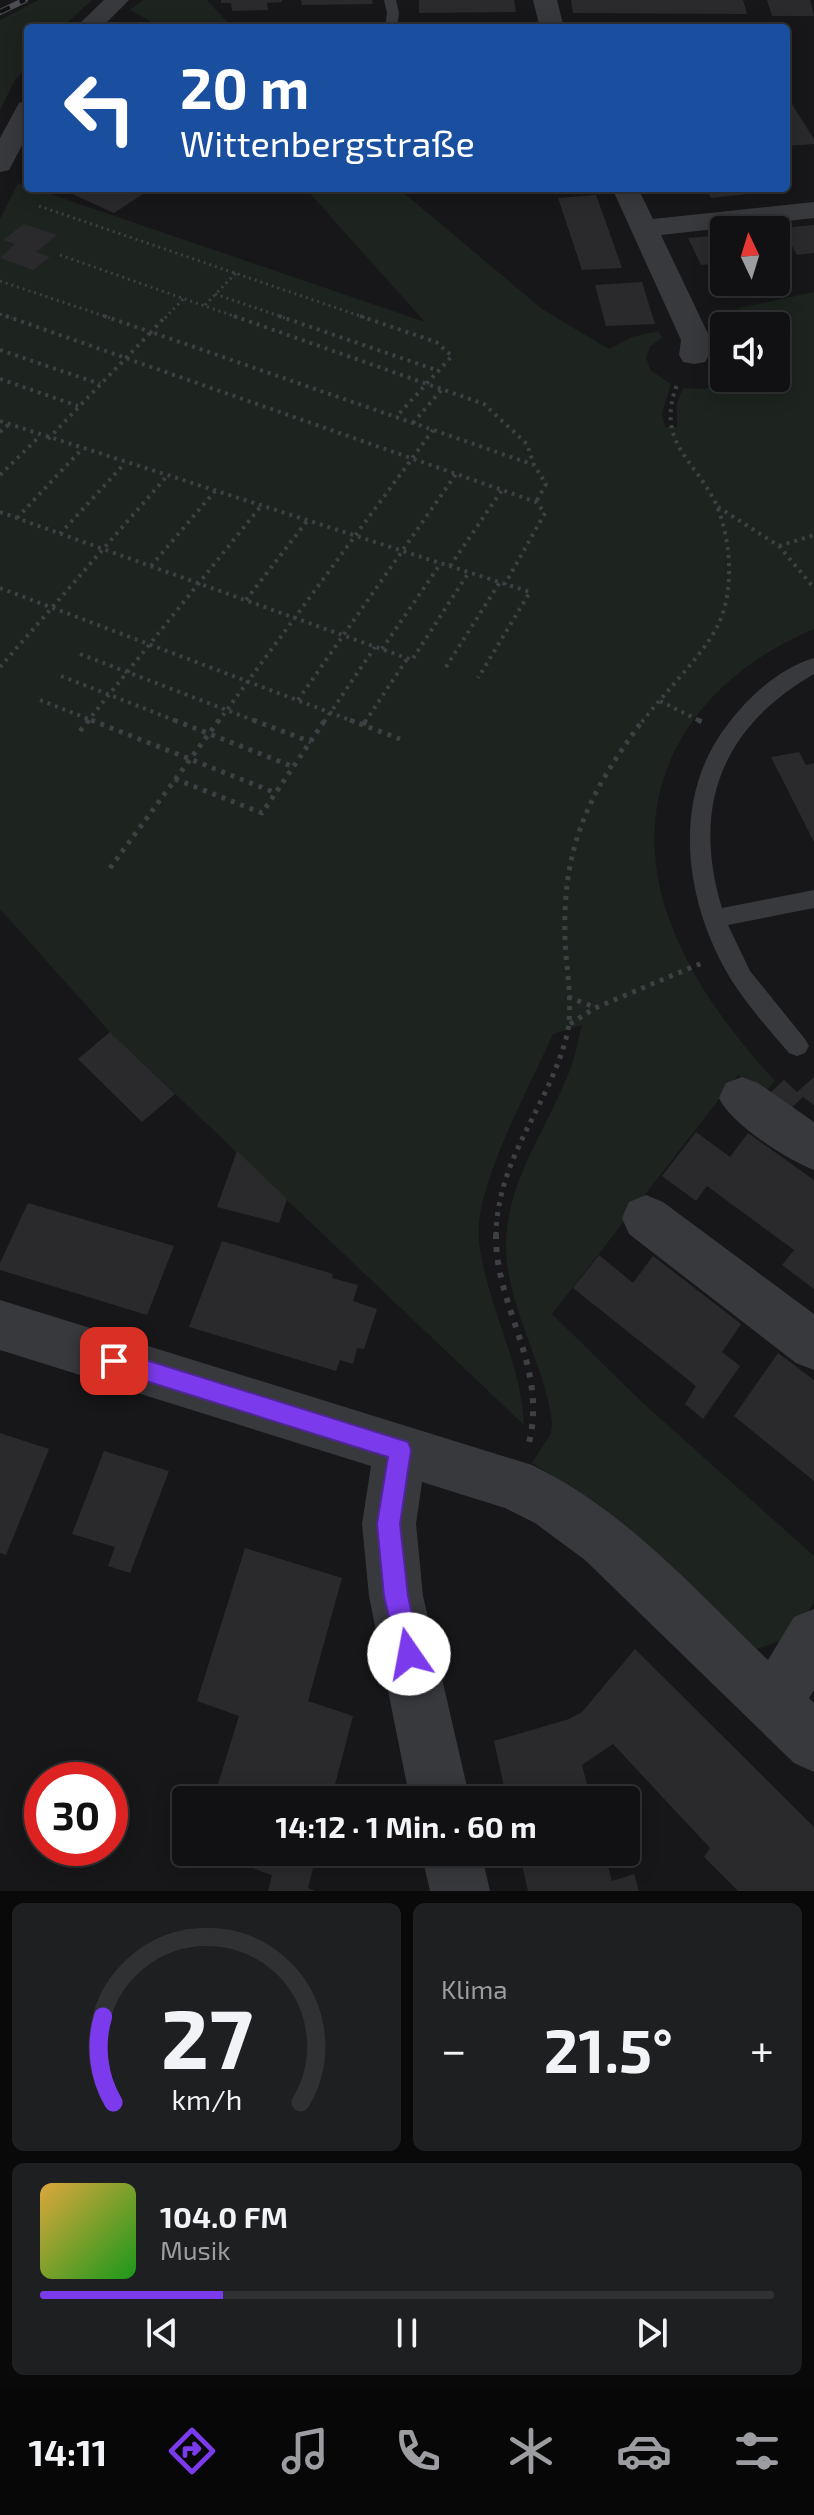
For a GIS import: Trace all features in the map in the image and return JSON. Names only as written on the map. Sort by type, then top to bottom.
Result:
[{"type":"street","points":[[91,24],[117,0]]},
{"type":"street","points":[[545,0],[551,24]]},
{"type":"street","points":[[0,164],[24,116]]},
{"type":"street","points":[[627,192],[696,340],[694,355]]},
{"type":"street","points":[[644,228],[814,210]]},
{"type":"street","points":[[742,1098],[814,1148]]},
{"type":"street","points":[[646,1218],[814,1345]]},
{"type":"street","points":[[0,1325],[513,1484],[554,1504],[604,1541],[814,1743]]},
{"type":"street","points":[[400,1450],[389,1524],[396,1596],[437,1786]]},
{"type":"street","points":[[774,1703],[814,1637]]},
{"type":"street","points":[[454,1866],[460,1891]]},
{"type":"lane","points":[[390,0],[392,24]]},
{"type":"lane","points":[[797,1046],[750,988],[729,955],[714,919],[702,875],[698,838],[702,802],[711,767],[731,736],[749,711],[776,688],[814,665]]},
{"type":"lane","points":[[714,919],[814,899]]},
{"type":"path","points":[[39,206],[436,342],[452,356],[396,417]]},
{"type":"path","points":[[60,255],[484,404],[527,444],[534,465],[546,484],[536,502]]},
{"type":"path","points":[[205,305],[236,273]]},
{"type":"path","points":[[0,281],[534,465]]},
{"type":"path","points":[[215,294],[439,371]]},
{"type":"path","points":[[48,439],[184,298]]},
{"type":"path","points":[[0,314],[127,356],[536,502],[545,513],[446,667]]},
{"type":"path","points":[[0,350],[100,384]]},
{"type":"path","points":[[694,355],[672,393],[669,409],[670,427],[686,461],[717,506],[779,546],[814,588]]},
{"type":"path","points":[[0,379],[79,406]]},
{"type":"path","points":[[413,423],[443,388]]},
{"type":"path","points":[[0,421],[530,592],[478,678]]},
{"type":"path","points":[[0,432],[9,424]]},
{"type":"path","points":[[110,868],[433,430]]},
{"type":"path","points":[[0,475],[40,436]]},
{"type":"path","points":[[17,518],[82,449]]},
{"type":"path","points":[[60,534],[125,463]]},
{"type":"path","points":[[298,700],[456,474]]},
{"type":"path","points":[[0,667],[167,476]]},
{"type":"path","points":[[450,566],[502,490]]},
{"type":"path","points":[[151,566],[215,491]]},
{"type":"path","points":[[80,731],[261,506]]},
{"type":"path","points":[[513,1484],[536,1427],[534,1387],[496,1242],[499,1200],[521,1136],[566,1046],[569,1024],[566,878],[574,839],[589,801],[614,761],[717,627],[726,608],[729,588],[717,506]]},
{"type":"path","points":[[0,512],[412,660],[469,572]]},
{"type":"path","points":[[246,600],[307,521]]},
{"type":"path","points":[[779,546],[814,535]]},
{"type":"path","points":[[382,649],[441,563]]},
{"type":"path","points":[[0,588],[400,739]]},
{"type":"path","points":[[175,779],[262,813],[375,647]]},
{"type":"path","points":[[80,654],[311,742]]},
{"type":"path","points":[[363,725],[407,658]]},
{"type":"path","points":[[61,676],[294,767]]},
{"type":"path","points":[[40,700],[276,793]]},
{"type":"path","points":[[660,701],[731,736]]},
{"type":"path","points":[[569,1024],[595,1008],[699,964],[729,955]]},
{"type":"path","points":[[568,997],[595,1008]]},
{"type":"shaded area","points":[[39,0],[92,0],[65,24],[24,24],[24,70],[15,80],[0,110],[0,20]]},
{"type":"shaded area","points":[[143,0],[207,0],[229,24],[156,24],[130,10]]},
{"type":"shaded area","points":[[18,183],[24,185],[24,192],[44,192],[425,322],[309,192],[403,192],[542,309],[609,349],[632,337],[658,331],[662,337],[650,347],[646,358],[651,371],[671,384],[662,413],[665,427],[677,427],[677,403],[683,388],[710,387],[710,392],[790,392],[790,312],[731,312],[814,292],[814,629],[770,652],[731,679],[700,712],[676,749],[661,789],[655,833],[658,880],[682,950],[717,1010],[775,1081],[765,1093],[738,1075],[552,1314],[644,1404],[814,1556],[814,1603],[791,1637],[751,1651],[575,1490],[532,1463],[551,1433],[552,1422],[543,1382],[510,1283],[506,1237],[517,1186],[571,1067],[582,1025],[553,1034],[494,1166],[480,1219],[479,1241],[483,1264],[517,1378],[524,1425],[110,1032],[0,909],[0,219]]},
{"type":"building","points":[[221,0],[282,2],[267,3],[268,10],[232,11],[231,3],[221,3]]},
{"type":"building","points":[[301,0],[372,0],[373,4],[302,5]]},
{"type":"building","points":[[419,0],[514,0],[516,12],[419,13]]},
{"type":"building","points":[[571,0],[743,0],[747,14],[573,13]]},
{"type":"building","points":[[767,0],[810,0],[814,16],[772,16]]},
{"type":"building","points":[[790,101],[814,139],[814,144],[790,146]]},
{"type":"building","points":[[68,192],[146,192],[114,213]]},
{"type":"building","points":[[707,192],[758,193],[711,198]]},
{"type":"building","points":[[596,195],[622,268],[582,270],[558,198]]},
{"type":"building","points":[[24,224],[57,235],[36,252],[50,257],[33,270],[0,258],[15,244],[3,240]]},
{"type":"building","points":[[814,225],[814,253],[797,255],[790,242],[790,227]]},
{"type":"building","points":[[710,236],[710,264],[701,265],[688,238]]},
{"type":"building","points":[[642,282],[655,324],[606,326],[595,285]]},
{"type":"building","points":[[799,752],[806,765],[814,763],[814,842],[771,757]]},
{"type":"building","points":[[110,1032],[175,1094],[142,1122],[78,1059]]},
{"type":"building","points":[[814,1077],[814,1105],[803,1097],[789,1110],[771,1092],[784,1080],[797,1092]]},
{"type":"building","points":[[696,1132],[730,1157],[748,1133],[814,1180],[814,1289],[782,1265],[794,1250],[707,1186],[696,1201],[662,1176]]},
{"type":"building","points":[[237,1151],[287,1199],[279,1223],[217,1207]]},
{"type":"building","points":[[28,1203],[174,1246],[147,1315],[0,1270],[0,1263]]},
{"type":"building","points":[[222,1241],[333,1274],[332,1278],[358,1285],[353,1301],[377,1309],[364,1349],[357,1348],[353,1364],[340,1360],[336,1371],[189,1327]]},
{"type":"building","points":[[599,1255],[633,1283],[653,1256],[741,1324],[722,1352],[740,1366],[703,1419],[685,1404],[696,1386],[573,1288]]},
{"type":"building","points":[[778,1353],[814,1380],[814,1481],[734,1416]]},
{"type":"building","points":[[0,1433],[49,1449],[6,1555],[0,1553]]},
{"type":"building","points":[[104,1451],[169,1471],[130,1573],[108,1566],[115,1547],[72,1534]]},
{"type":"building","points":[[245,1548],[342,1578],[308,1701],[353,1716],[335,1786],[217,1786],[239,1716],[197,1701]]},
{"type":"building","points":[[635,1649],[814,1827],[814,1891],[738,1891],[704,1857],[710,1848],[613,1744],[582,1765],[587,1786],[504,1786],[494,1741],[569,1719],[582,1712]]},
{"type":"building","points":[[247,1866],[314,1866],[308,1888],[315,1891],[268,1891],[272,1875]]},
{"type":"building","points":[[522,1866],[608,1866],[612,1881],[634,1874],[639,1891],[528,1891]]},
{"type":"railway","points":[[0,12],[25,0]]},
{"type":"route","points":[[114,1361],[400,1450],[389,1524],[396,1596],[409,1654]]}]
